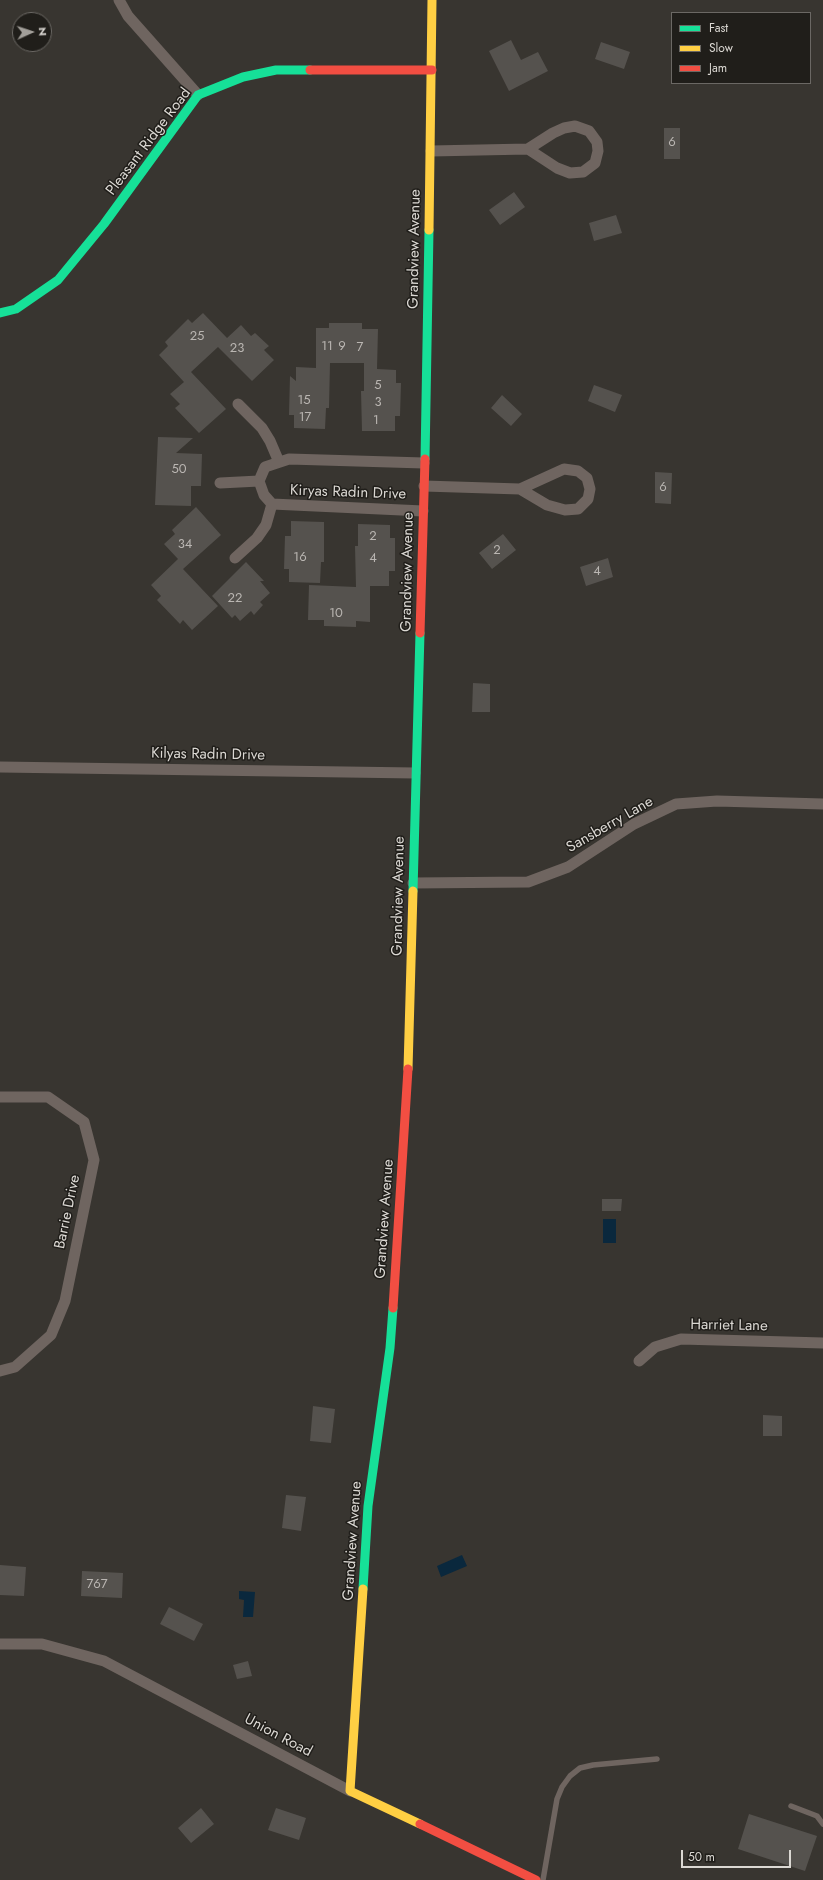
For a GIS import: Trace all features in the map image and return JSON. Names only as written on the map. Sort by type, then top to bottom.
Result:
[{"type":"street","points":[[119,0],[128,16],[198,95]]},
{"type":"street","name":"Grandview Avenue","points":[[350,1791],[368,1506],[390,1348],[397,1264],[408,1080],[424,486],[431,151],[432,0]]},
{"type":"street","name":"Pleasant Ridge Road","points":[[0,313],[16,309],[58,280],[104,224],[198,95],[243,76],[276,70],[432,70]]},
{"type":"street","points":[[431,151],[528,149],[553,133],[564,128],[575,126],[589,131],[597,142],[598,151],[595,162],[583,172],[570,173],[557,168],[528,149]]},
{"type":"street","points":[[238,404],[262,428],[270,441],[279,462]]},
{"type":"street","name":"Kiryas Radin Drive","points":[[423,511],[272,504],[264,495],[259,481],[265,467],[289,459],[424,463]]},
{"type":"street","points":[[424,486],[520,489],[564,469],[578,471],[583,474],[587,478],[590,489],[588,499],[578,508],[565,510],[547,505],[520,489]]},
{"type":"street","points":[[220,483],[259,481]]},
{"type":"street","name":"Kiryas Radin Drive","points":[[235,558],[257,538],[266,525],[272,504]]},
{"type":"street","name":"Kilyas Radin Drive","points":[[0,766],[416,773]]},
{"type":"street","name":"Sansberry Lane","points":[[413,883],[528,882],[568,867],[634,824],[676,804],[716,801],[823,804]]},
{"type":"street","name":"Barrie Drive","points":[[0,1097],[48,1097],[84,1122],[94,1160],[65,1301],[51,1335],[15,1367],[0,1371]]},
{"type":"street","name":"Harriet Lane","points":[[639,1360],[656,1347],[681,1339],[823,1343]]},
{"type":"street","name":"Union Road","points":[[0,1644],[42,1644],[104,1661],[350,1791],[536,1880]]},
{"type":"lane","points":[[543,1880],[557,1799],[562,1787],[570,1776],[580,1768],[593,1765],[657,1759]]},
{"type":"lane","points":[[791,1806],[817,1816],[823,1824]]},
{"type":"water","points":[[603,1219],[616,1219],[616,1243],[603,1243]]},
{"type":"water","points":[[462,1555],[467,1566],[441,1577],[437,1566]]},
{"type":"water","points":[[239,1591],[255,1592],[253,1617],[243,1617],[244,1600],[239,1599]]},
{"type":"building","points":[[511,40],[521,60],[538,52],[548,71],[509,91],[489,51]]},
{"type":"building","points":[[601,42],[630,52],[624,69],[595,59]]},
{"type":"building","points":[[664,128],[680,128],[680,159],[664,159]]},
{"type":"building","points":[[514,192],[525,207],[500,225],[489,210]]},
{"type":"building","points":[[616,215],[622,233],[594,241],[589,223]]},
{"type":"building","points":[[203,313],[227,338],[241,325],[251,336],[255,333],[269,346],[264,350],[274,360],[252,381],[218,347],[191,372],[226,409],[199,433],[175,408],[180,404],[170,394],[184,382],[159,355],[168,346],[165,342],[188,319],[192,323]]},
{"type":"building","points":[[329,323],[362,323],[362,329],[378,329],[377,369],[396,370],[396,383],[401,383],[400,416],[395,416],[395,431],[362,431],[361,391],[364,391],[364,363],[330,363],[329,408],[326,408],[325,429],[294,428],[294,415],[289,415],[290,376],[296,381],[296,367],[316,368],[316,328],[329,328]]},
{"type":"building","points":[[594,385],[622,395],[615,412],[588,401]]},
{"type":"building","points":[[502,395],[522,414],[511,426],[491,408]]},
{"type":"building","points":[[158,437],[193,438],[176,453],[202,454],[201,486],[191,486],[191,506],[155,505]]},
{"type":"building","points":[[655,472],[672,473],[671,504],[655,503]]},
{"type":"building","points":[[196,507],[221,535],[183,569],[218,606],[192,630],[183,620],[180,624],[157,600],[161,596],[151,585],[178,559],[164,544],[175,534],[172,530]]},
{"type":"building","points":[[291,521],[324,522],[324,562],[321,562],[320,583],[289,582],[289,569],[284,569],[285,536],[291,536]]},
{"type":"building","points":[[358,524],[390,525],[390,538],[395,538],[395,571],[389,571],[389,586],[370,586],[370,622],[356,621],[356,627],[324,626],[324,620],[308,620],[309,585],[356,587],[355,546],[358,546]]},
{"type":"building","points":[[503,534],[516,550],[492,569],[479,553]]},
{"type":"building","points":[[608,558],[613,577],[586,586],[580,567]]},
{"type":"building","points":[[246,562],[264,581],[260,581],[270,593],[260,602],[263,605],[254,615],[251,611],[240,621],[235,615],[232,618],[212,596]]},
{"type":"building","points":[[473,683],[490,684],[490,712],[472,712]]},
{"type":"building","points":[[602,1199],[622,1199],[621,1211],[602,1211]]},
{"type":"building","points":[[313,1406],[335,1409],[331,1443],[310,1441]]},
{"type":"building","points":[[763,1415],[782,1416],[782,1436],[763,1436]]},
{"type":"building","points":[[286,1495],[306,1497],[301,1531],[282,1528]]},
{"type":"building","points":[[0,1565],[26,1567],[24,1596],[0,1595]]},
{"type":"building","points":[[82,1571],[123,1573],[122,1598],[81,1596]]},
{"type":"building","points":[[169,1607],[203,1624],[194,1641],[160,1624]]},
{"type":"building","points":[[248,1661],[252,1676],[237,1679],[233,1665]]},
{"type":"building","points":[[201,1808],[214,1824],[191,1843],[178,1828]]},
{"type":"building","points":[[276,1808],[306,1818],[299,1840],[268,1830]]},
{"type":"building","points":[[749,1814],[817,1836],[805,1871],[738,1849]]},
{"type":"traffic: fast","points":[[0,313],[16,309],[58,280],[104,224],[198,95],[243,77],[276,70],[310,70]]},
{"type":"traffic: fast","points":[[425,459],[429,230]]},
{"type":"traffic: fast","points":[[413,891],[420,633]]},
{"type":"traffic: fast","points":[[363,1589],[368,1506],[390,1348],[393,1308]]},
{"type":"traffic: slow","points":[[429,230],[432,0]]},
{"type":"traffic: slow","points":[[408,1069],[413,891]]},
{"type":"traffic: slow","points":[[363,1589],[350,1791],[420,1824]]},
{"type":"traffic: jam","points":[[310,70],[432,70]]},
{"type":"traffic: jam","points":[[420,633],[425,459]]},
{"type":"traffic: jam","points":[[393,1308],[408,1069]]},
{"type":"traffic: jam","points":[[420,1824],[536,1880]]}]
